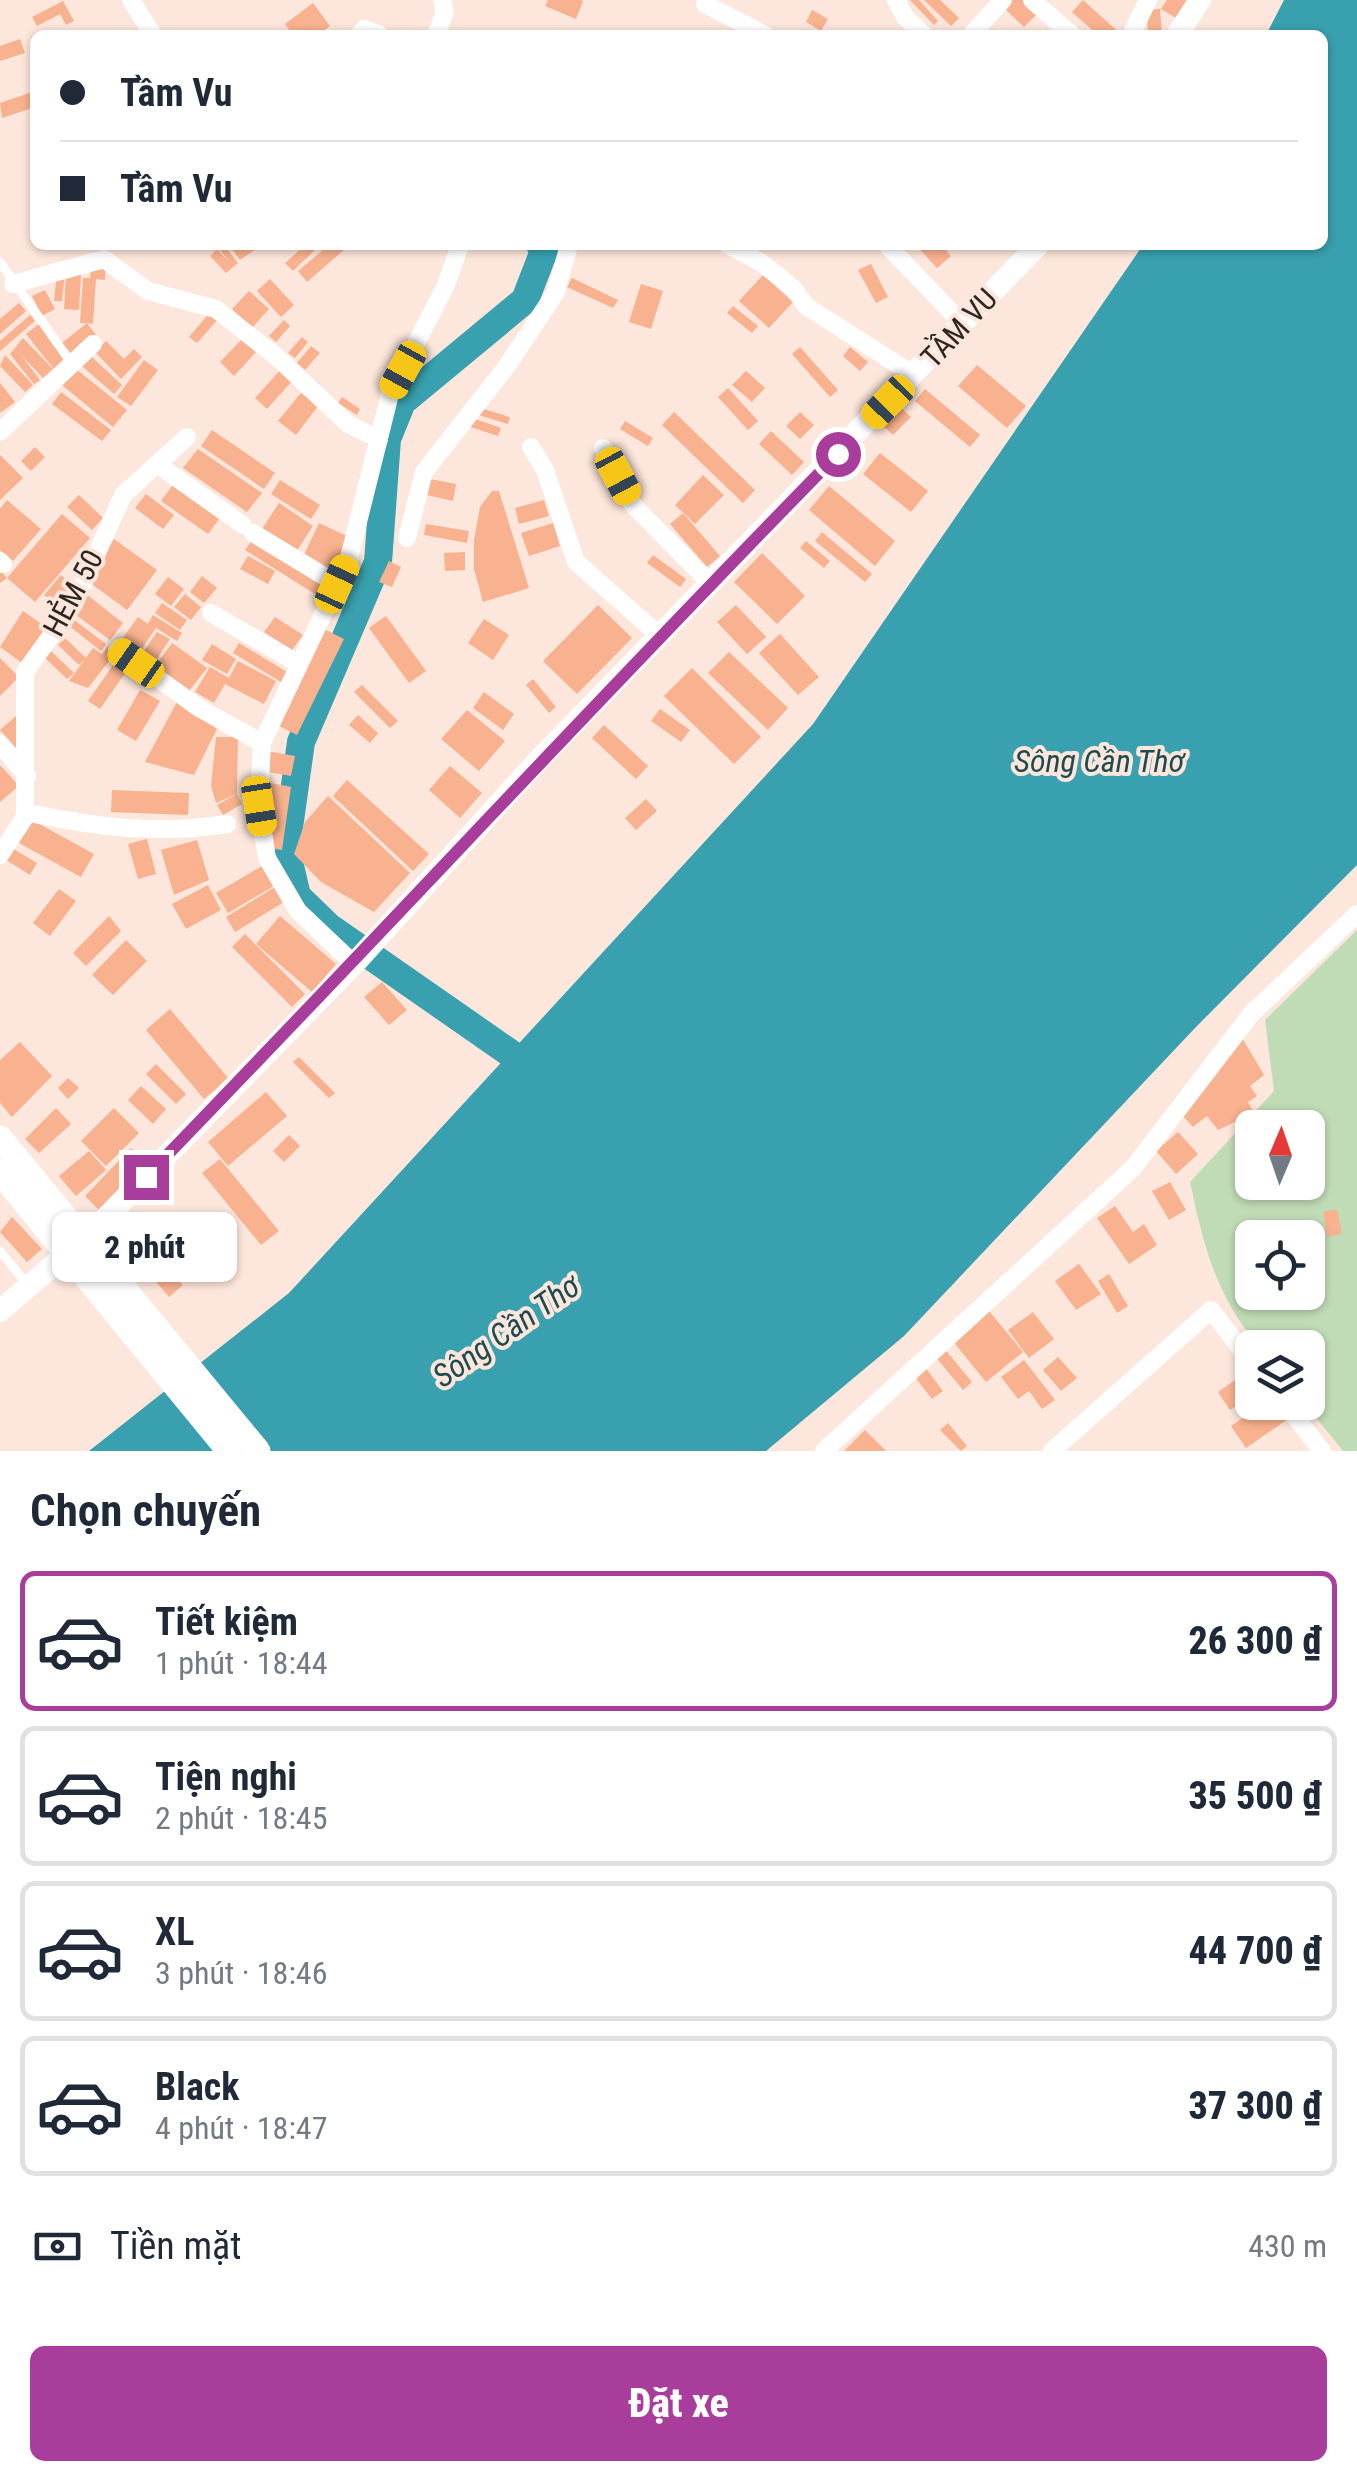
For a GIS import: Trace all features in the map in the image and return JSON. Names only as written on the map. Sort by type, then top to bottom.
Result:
[{"type":"main road","points":[[0,1117],[94,1230]]},
{"type":"main road","points":[[0,1138],[258,1451]]},
{"type":"main road","points":[[0,1172],[229,1451]]},
{"type":"main road","points":[[0,1184],[62,1258]]},
{"type":"street","points":[[131,0],[149,30]]},
{"type":"street","points":[[438,30],[444,12],[442,0]]},
{"type":"street","points":[[896,0],[919,30]]},
{"type":"street","points":[[976,30],[1003,0]]},
{"type":"street","points":[[1032,0],[1066,30]]},
{"type":"street","points":[[1133,30],[1148,0]]},
{"type":"street","points":[[1180,30],[1200,0]]},
{"type":"street","points":[[706,4],[756,30]]},
{"type":"street","points":[[355,964],[298,911],[268,858],[259,806],[262,742],[337,584],[364,510],[390,394],[446,285],[458,250]]},
{"type":"street","points":[[408,538],[424,472],[507,366],[556,292],[567,250]]},
{"type":"street","points":[[737,250],[762,263],[793,288],[806,306],[914,376]]},
{"type":"street","points":[[892,250],[963,324]]},
{"type":"street","name":"TẦM VU","points":[[0,1310],[94,1230],[355,964],[660,636],[1033,250]]},
{"type":"street","points":[[13,284],[104,259],[148,291],[216,309],[278,358],[348,424],[379,439]]},
{"type":"street","points":[[0,432],[93,344]]},
{"type":"street","name":"HẺM 50","points":[[0,855],[25,812],[25,672],[74,604],[123,495],[187,436]]},
{"type":"street","points":[[530,447],[546,470],[576,562],[660,636]]},
{"type":"street","points":[[603,448],[633,505],[711,584]]},
{"type":"street","points":[[157,464],[248,530],[337,584]]},
{"type":"street","points":[[210,613],[299,664]]},
{"type":"street","points":[[117,649],[199,708],[262,742]]},
{"type":"street","points":[[0,744],[27,776]]},
{"type":"street","points":[[25,812],[132,831],[177,832],[227,824]]},
{"type":"street","points":[[824,1451],[1133,1168],[1246,1021],[1357,914]]},
{"type":"street","points":[[1052,1451],[1211,1310],[1235,1341]]},
{"type":"street","points":[[1298,1420],[1322,1451]]},
{"type":"lane","points":[[0,262],[72,364]]},
{"type":"lane","points":[[0,1251],[28,1286]]},
{"type":"green space","points":[[1357,930],[1357,1451],[1343,1451],[1318,1420],[1325,1420],[1325,1330],[1246,1330],[1232,1309],[1214,1270],[1190,1182],[1235,1133],[1235,1200],[1325,1200],[1325,1110],[1256,1110],[1274,1091],[1265,1020]]},
{"type":"water","name":"Sông Cần Thơ","points":[[1284,0],[1357,0],[1357,865],[1195,1028],[904,1336],[766,1451],[89,1451],[289,1293],[813,724],[1140,250],[1328,250],[1328,30],[1269,30]]},
{"type":"building","points":[[548,0],[583,1],[576,19],[545,6]]},
{"type":"building","points":[[910,0],[919,0],[938,21],[934,25]]},
{"type":"building","points":[[924,0],[940,0],[959,18],[951,26]]},
{"type":"building","points":[[1012,0],[1026,0],[1039,12],[1024,27],[1004,8]]},
{"type":"building","points":[[1083,0],[1116,30],[1092,30],[1072,12]]},
{"type":"building","points":[[1167,0],[1193,0],[1181,21],[1161,9]]},
{"type":"building","points":[[63,1],[74,21],[66,25],[60,14],[37,26],[32,17]]},
{"type":"building","points":[[313,3],[330,26],[325,30],[289,30],[285,24]]},
{"type":"building","points":[[1160,9],[1162,30],[1148,30],[1147,10]]},
{"type":"building","points":[[812,10],[828,19],[822,30],[806,22]]},
{"type":"building","points":[[20,39],[25,53],[0,61],[0,46]]},
{"type":"building","points":[[30,93],[30,109],[2,118],[0,103]]},
{"type":"building","points":[[218,250],[229,262],[220,250],[228,250],[238,263],[226,273],[210,256]]},
{"type":"building","points":[[233,250],[255,250],[240,260]]},
{"type":"building","points":[[299,250],[315,250],[293,271],[285,263]]},
{"type":"building","points":[[344,250],[307,282],[298,271],[322,251]]},
{"type":"building","points":[[921,250],[946,250],[951,256],[937,268]]},
{"type":"building","points":[[92,261],[106,262],[105,280],[96,279],[93,324],[80,323],[83,278],[90,278]]},
{"type":"building","points":[[871,264],[888,297],[876,303],[858,270]]},
{"type":"building","points":[[57,273],[65,273],[62,301],[54,301]]},
{"type":"building","points":[[66,274],[81,275],[79,310],[64,309]]},
{"type":"building","points":[[763,275],[793,302],[769,328],[739,301]]},
{"type":"building","points":[[572,278],[618,300],[613,308],[567,287]]},
{"type":"building","points":[[270,279],[294,305],[281,317],[257,291]]},
{"type":"building","points":[[641,284],[663,291],[651,329],[629,322]]},
{"type":"building","points":[[45,290],[55,309],[42,316],[32,296]]},
{"type":"building","points":[[249,291],[269,309],[252,328],[232,309]]},
{"type":"building","points":[[19,303],[26,311],[0,334],[0,319]]},
{"type":"building","points":[[733,306],[758,326],[752,333],[727,313]]},
{"type":"building","points":[[212,310],[220,317],[197,343],[189,337]]},
{"type":"building","points":[[30,315],[35,321],[0,351],[0,341]]},
{"type":"building","points":[[284,320],[290,326],[276,342],[269,336]]},
{"type":"building","points":[[87,323],[96,335],[72,355],[62,343]]},
{"type":"building","points":[[39,324],[70,363],[57,373],[26,334]]},
{"type":"building","points":[[302,337],[308,342],[295,358],[288,353]]},
{"type":"building","points":[[23,338],[53,369],[43,378],[21,355],[40,380],[34,384],[10,354]]},
{"type":"building","points":[[242,339],[256,352],[234,376],[220,362]]},
{"type":"building","points":[[106,341],[124,359],[134,349],[142,357],[121,379],[95,352]]},
{"type":"building","points":[[311,346],[320,353],[305,370],[297,363]]},
{"type":"building","points":[[800,347],[838,390],[830,397],[792,354]]},
{"type":"building","points":[[850,347],[868,362],[860,371],[843,356]]},
{"type":"building","points":[[5,355],[33,385],[25,392],[0,366]]},
{"type":"building","points":[[91,356],[122,385],[114,394],[82,366]]},
{"type":"building","points":[[144,360],[158,370],[131,406],[117,397]]},
{"type":"building","points":[[977,365],[1026,406],[1007,428],[958,386]]},
{"type":"building","points":[[283,367],[295,378],[267,409],[255,398]]},
{"type":"building","points":[[76,369],[127,410],[113,427],[62,385]]},
{"type":"building","points":[[746,371],[765,388],[752,402],[732,385]]},
{"type":"building","points":[[0,383],[15,402],[0,413]]},
{"type":"building","points":[[728,388],[758,421],[748,430],[718,397]]},
{"type":"building","points":[[925,389],[980,435],[970,447],[915,401]]},
{"type":"building","points":[[61,392],[111,430],[102,441],[52,404]]},
{"type":"building","points":[[301,393],[318,406],[296,435],[278,421]]},
{"type":"building","points":[[342,397],[360,409],[357,415],[338,403]]},
{"type":"building","points":[[895,402],[911,417],[893,435],[878,421]]},
{"type":"building","points":[[477,407],[510,417],[508,424],[475,414]]},
{"type":"building","points":[[674,412],[755,490],[743,503],[662,425]]},
{"type":"building","points":[[800,412],[814,425],[800,439],[786,426]]},
{"type":"building","points":[[464,415],[501,428],[498,436],[461,424]]},
{"type":"building","points":[[625,421],[653,438],[648,446],[620,429]]},
{"type":"building","points":[[212,430],[275,473],[264,489],[201,446]]},
{"type":"building","points":[[771,431],[804,462],[792,475],[759,444]]},
{"type":"building","points":[[35,447],[45,457],[31,471],[21,461]]},
{"type":"building","points":[[198,449],[262,493],[247,512],[183,468]]},
{"type":"building","points":[[880,453],[928,491],[911,512],[863,474]]},
{"type":"building","points":[[0,455],[23,478],[0,500]]},
{"type":"building","points":[[703,475],[724,495],[695,524],[675,505]]},
{"type":"building","points":[[430,479],[456,484],[453,501],[427,495]]},
{"type":"building","points":[[280,480],[320,505],[311,519],[271,494]]},
{"type":"building","points":[[175,482],[222,515],[208,534],[161,501]]},
{"type":"building","points":[[829,486],[895,541],[875,566],[809,510]]},
{"type":"building","points":[[492,491],[499,491],[529,588],[483,602],[474,569],[474,540],[480,507]]},
{"type":"building","points":[[146,494],[174,515],[163,529],[135,508]]},
{"type":"building","points":[[79,495],[103,518],[92,530],[67,507]]},
{"type":"building","points":[[7,500],[41,529],[13,561],[0,550],[0,509]]},
{"type":"building","points":[[544,500],[549,516],[519,524],[515,508]]},
{"type":"building","points":[[279,503],[313,526],[296,552],[262,529]]},
{"type":"building","points":[[683,513],[720,556],[707,567],[670,524]]},
{"type":"building","points":[[62,514],[90,538],[35,602],[7,578]]},
{"type":"building","points":[[319,523],[349,537],[333,571],[303,557]]},
{"type":"building","points":[[553,523],[560,546],[529,556],[521,533]]},
{"type":"building","points":[[426,524],[469,531],[467,543],[424,535]]},
{"type":"building","points":[[822,532],[872,574],[865,582],[815,541]]},
{"type":"building","points":[[114,539],[157,570],[127,610],[85,579]]},
{"type":"building","points":[[252,540],[329,589],[323,599],[245,550]]},
{"type":"building","points":[[806,541],[830,561],[824,568],[800,548]]},
{"type":"building","points":[[465,552],[465,570],[445,571],[444,553]]},
{"type":"building","points":[[762,553],[805,596],[777,624],[734,582]]},
{"type":"building","points":[[653,555],[686,579],[680,587],[647,563]]},
{"type":"building","points":[[248,556],[275,571],[268,584],[240,569]]},
{"type":"building","points":[[389,561],[401,567],[392,587],[379,582]]},
{"type":"building","points":[[61,575],[78,589],[62,609],[44,595]]},
{"type":"building","points":[[202,576],[217,588],[204,603],[190,592]]},
{"type":"building","points":[[168,577],[184,589],[171,606],[155,594]]},
{"type":"building","points":[[86,594],[123,623],[110,640],[72,612]]},
{"type":"building","points":[[185,594],[201,607],[191,620],[174,607]]},
{"type":"building","points":[[162,603],[187,620],[180,630],[155,613]]},
{"type":"building","points":[[598,605],[632,638],[577,694],[543,661]]},
{"type":"building","points":[[736,605],[766,637],[747,654],[717,622]]},
{"type":"building","points":[[23,611],[50,630],[25,665],[0,647]]},
{"type":"building","points":[[153,615],[182,633],[177,641],[156,628],[138,654],[120,642],[138,617],[148,624]]},
{"type":"building","points":[[69,616],[106,644],[101,651],[64,622]]},
{"type":"building","points":[[386,616],[426,671],[409,683],[369,628]]},
{"type":"building","points":[[275,617],[303,635],[292,650],[264,632]]},
{"type":"building","points":[[484,619],[509,635],[493,660],[468,643]]},
{"type":"building","points":[[322,628],[344,639],[297,735],[275,724]]},
{"type":"building","points":[[157,632],[170,639],[153,665],[140,657]]},
{"type":"building","points":[[780,634],[819,677],[798,695],[759,653]]},
{"type":"building","points":[[65,638],[86,658],[79,665],[58,645]]},
{"type":"building","points":[[172,643],[207,668],[189,691],[155,666]]},
{"type":"building","points":[[239,643],[287,672],[281,682],[233,653]]},
{"type":"building","points":[[212,644],[236,659],[227,674],[202,660]]},
{"type":"building","points":[[109,645],[117,651],[88,688],[69,681],[93,648],[102,654]]},
{"type":"building","points":[[51,651],[74,673],[67,679],[45,658]]},
{"type":"building","points":[[729,652],[788,708],[768,730],[708,673]]},
{"type":"building","points":[[0,658],[19,677],[0,696]]},
{"type":"building","points":[[118,658],[130,666],[100,709],[88,701]]},
{"type":"building","points":[[238,661],[276,681],[264,704],[225,684],[214,703],[195,692],[210,667],[229,678]]},
{"type":"building","points":[[692,668],[761,737],[734,764],[664,696]]},
{"type":"building","points":[[533,679],[556,707],[549,713],[526,685]]},
{"type":"building","points":[[362,685],[398,721],[390,728],[354,692]]},
{"type":"building","points":[[140,690],[160,701],[136,741],[117,730]]},
{"type":"building","points":[[484,692],[514,714],[503,730],[473,708]]},
{"type":"building","points":[[179,698],[217,729],[194,775],[145,762]]},
{"type":"building","points":[[660,709],[690,730],[681,742],[651,721]]},
{"type":"building","points":[[467,710],[505,741],[479,771],[441,739]]},
{"type":"building","points":[[358,715],[378,733],[370,743],[349,725]]},
{"type":"building","points":[[16,716],[18,750],[0,730]]},
{"type":"building","points":[[604,725],[648,766],[636,779],[592,738]]},
{"type":"building","points":[[216,737],[238,737],[237,794],[216,803],[211,786]]},
{"type":"building","points":[[267,751],[295,756],[291,776],[263,771]]},
{"type":"building","points":[[0,765],[19,786],[0,802]]},
{"type":"building","points":[[450,766],[482,793],[460,818],[429,790]]},
{"type":"building","points":[[347,780],[429,854],[413,871],[333,796]]},
{"type":"building","points":[[266,782],[291,787],[282,850],[270,848]]},
{"type":"building","points":[[112,790],[189,793],[188,815],[111,812]]},
{"type":"building","points":[[237,794],[242,804],[223,815],[217,805]]},
{"type":"building","points":[[328,796],[410,873],[374,912],[321,882],[294,854],[305,822]]},
{"type":"building","points":[[646,799],[657,811],[636,830],[625,818]]},
{"type":"building","points":[[32,820],[94,854],[81,877],[19,843]]},
{"type":"building","points":[[147,839],[156,874],[138,879],[128,844]]},
{"type":"building","points":[[197,840],[209,880],[174,895],[161,850]]},
{"type":"building","points":[[10,847],[37,863],[30,875],[3,858]]},
{"type":"building","points":[[262,866],[274,886],[228,913],[216,893]]},
{"type":"building","points":[[208,885],[221,910],[186,929],[172,904]]},
{"type":"building","points":[[275,887],[284,902],[235,932],[226,917]]},
{"type":"building","points":[[59,889],[76,901],[50,936],[33,923]]},
{"type":"building","points":[[109,916],[121,931],[86,966],[73,953]]},
{"type":"building","points":[[280,916],[336,964],[312,992],[256,944]]},
{"type":"building","points":[[245,934],[305,994],[292,1007],[232,947]]},
{"type":"building","points":[[126,940],[147,961],[113,995],[92,975]]},
{"type":"building","points":[[382,982],[407,1010],[389,1025],[364,997]]},
{"type":"building","points":[[170,1009],[229,1079],[204,1099],[146,1030]]},
{"type":"building","points":[[1241,1036],[1264,1075],[1250,1086],[1257,1096],[1248,1102],[1252,1110],[1235,1110],[1235,1122],[1218,1130],[1207,1116],[1193,1127],[1181,1114]]},
{"type":"building","points":[[20,1042],[52,1076],[12,1117],[0,1103],[0,1060]]},
{"type":"building","points":[[299,1057],[335,1093],[329,1098],[293,1062]]},
{"type":"building","points":[[156,1064],[186,1094],[176,1104],[146,1074]]},
{"type":"building","points":[[68,1078],[79,1088],[68,1099],[58,1088]]},
{"type":"building","points":[[141,1086],[166,1109],[153,1124],[128,1100]]},
{"type":"building","points":[[266,1092],[287,1116],[228,1166],[208,1142]]},
{"type":"building","points":[[56,1108],[71,1124],[39,1153],[25,1139]]},
{"type":"building","points":[[114,1108],[139,1133],[106,1166],[81,1141]]},
{"type":"building","points":[[1178,1132],[1198,1154],[1176,1174],[1156,1151]]},
{"type":"building","points":[[289,1135],[300,1146],[284,1162],[273,1151]]},
{"type":"building","points":[[131,1148],[147,1163],[101,1212],[85,1196]]},
{"type":"building","points":[[89,1151],[106,1170],[76,1196],[59,1176]]},
{"type":"building","points":[[220,1159],[279,1231],[261,1245],[202,1173]]},
{"type":"building","points":[[1170,1182],[1186,1210],[1169,1220],[1152,1191]]},
{"type":"building","points":[[1115,1206],[1133,1232],[1144,1224],[1157,1245],[1129,1264],[1097,1218]]},
{"type":"building","points":[[1337,1209],[1342,1234],[1327,1237],[1323,1212]]},
{"type":"building","points":[[175,1214],[201,1241],[185,1255],[160,1228]]},
{"type":"building","points":[[12,1217],[42,1249],[27,1262],[0,1232]]},
{"type":"building","points":[[1079,1264],[1101,1294],[1076,1310],[1055,1281]]},
{"type":"building","points":[[165,1265],[183,1285],[169,1297],[152,1277]]},
{"type":"building","points":[[1109,1274],[1128,1306],[1117,1313],[1098,1281]]},
{"type":"building","points":[[989,1311],[1023,1352],[986,1382],[952,1340]]},
{"type":"building","points":[[1033,1312],[1054,1339],[1029,1358],[1008,1330]]},
{"type":"building","points":[[943,1347],[972,1382],[963,1390],[934,1355]]},
{"type":"building","points":[[1058,1357],[1077,1378],[1061,1391],[1043,1370]]},
{"type":"building","points":[[1024,1360],[1055,1400],[1042,1409],[1029,1391],[1018,1399],[1001,1377]]},
{"type":"building","points":[[925,1367],[943,1391],[932,1399],[914,1376]]},
{"type":"building","points":[[1235,1380],[1235,1407],[1230,1410],[1218,1392]]},
{"type":"building","points":[[1240,1420],[1287,1420],[1246,1448],[1231,1426]]},
{"type":"building","points":[[948,1423],[967,1446],[961,1451],[940,1430]]},
{"type":"building","points":[[865,1430],[886,1451],[844,1451]]},
{"type":"waterway","points":[[510,1053],[329,927],[297,896],[286,849],[301,742],[378,562],[387,439],[402,402],[525,300],[543,250]]},
{"type":"route","points":[[146,1177],[354,964],[536,764],[838,454]]}]
